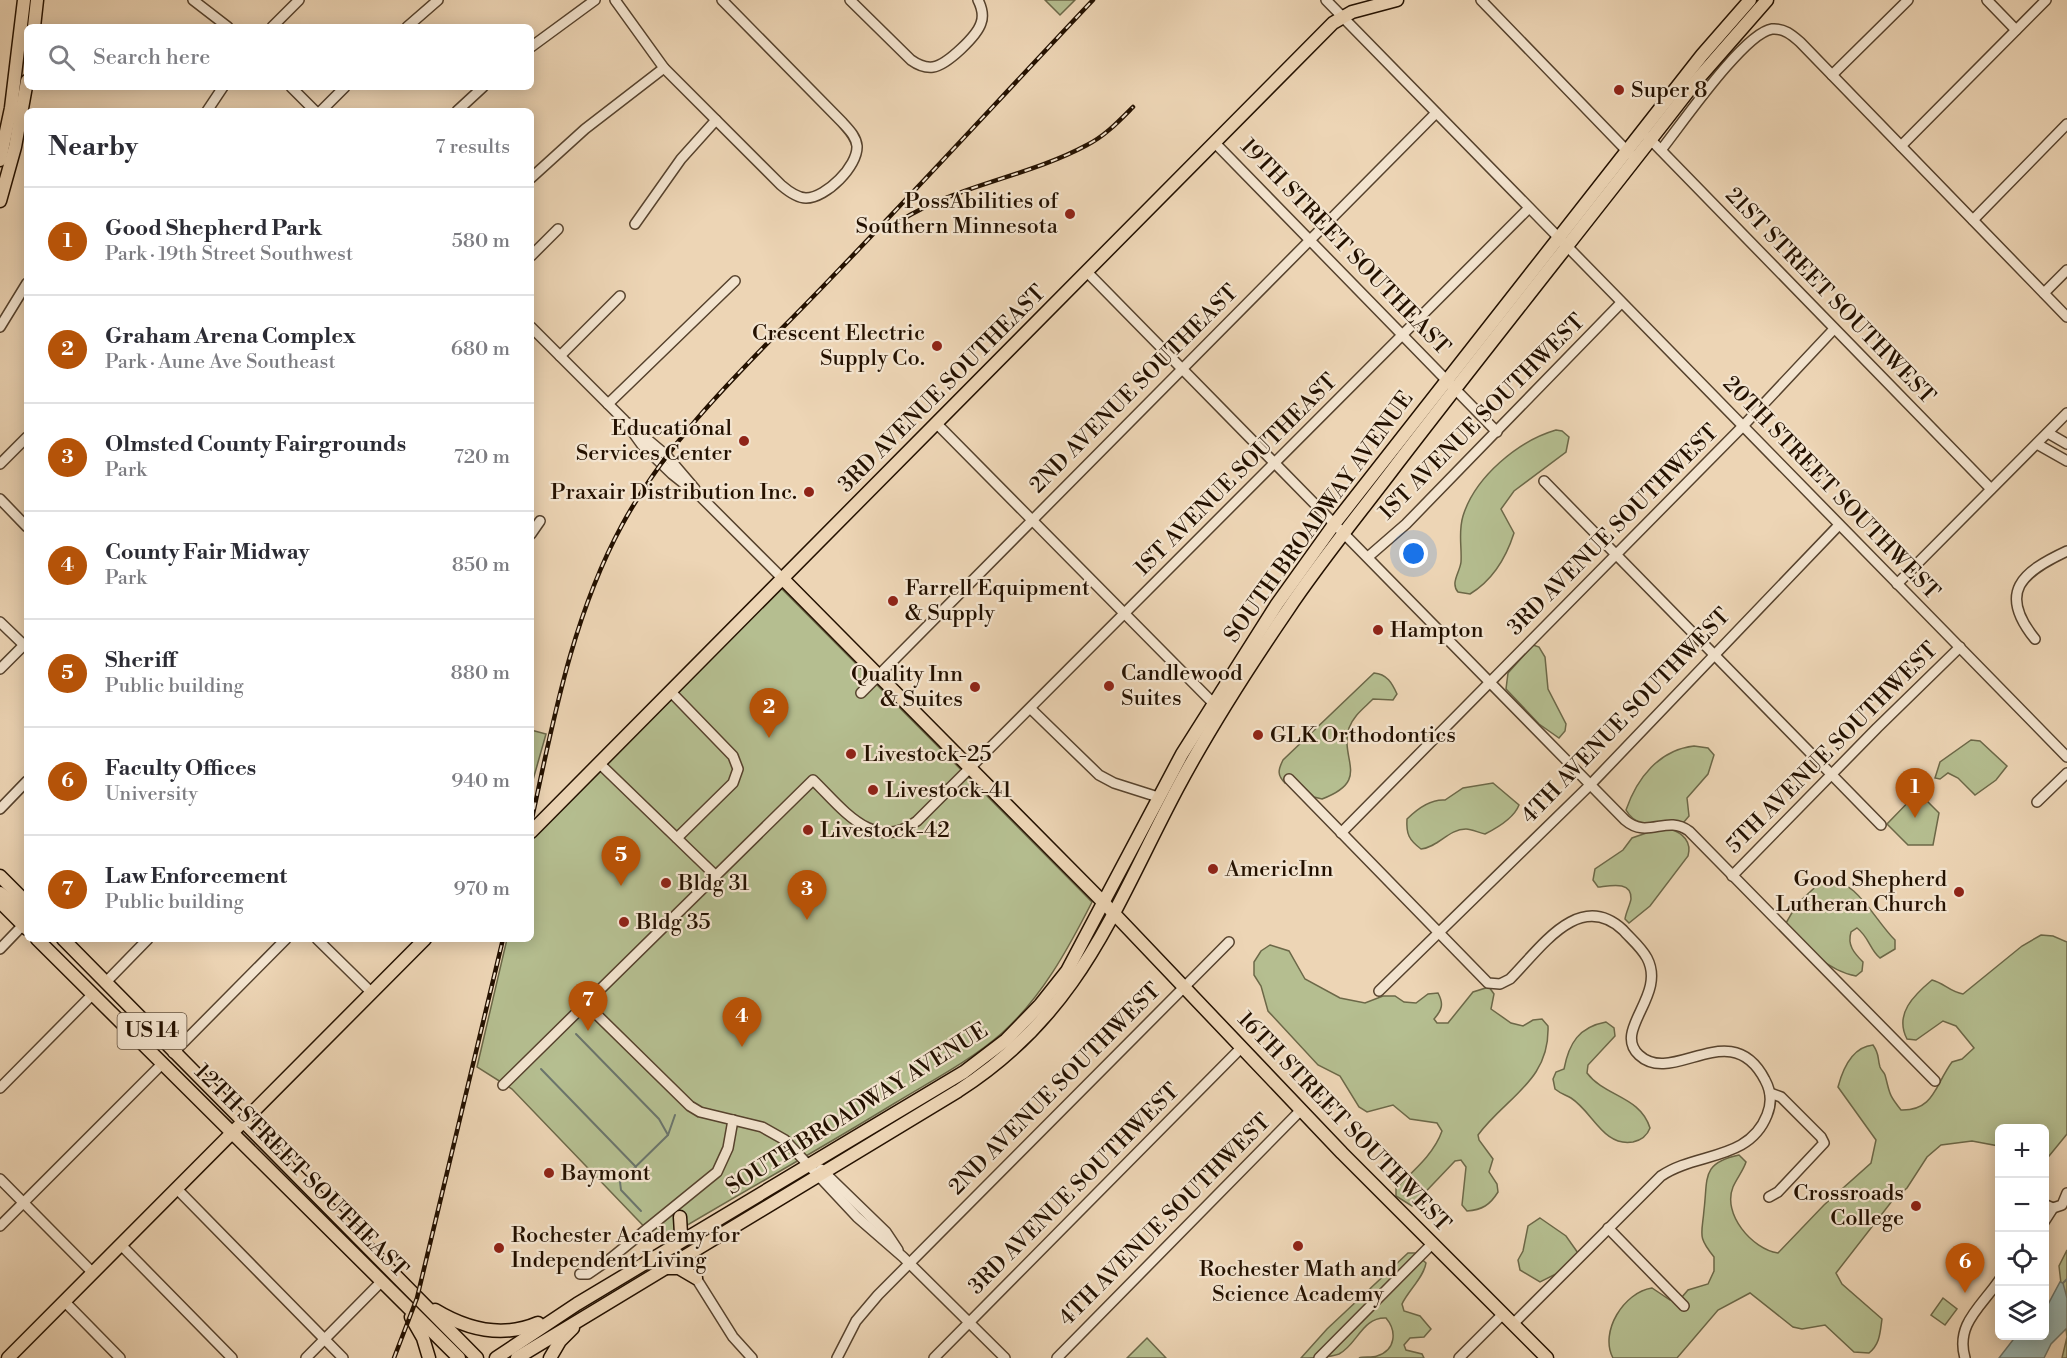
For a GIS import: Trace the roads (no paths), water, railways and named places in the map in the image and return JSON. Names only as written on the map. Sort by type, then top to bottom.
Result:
[{"type":"main road","points":[[0,160],[11,108],[24,0]]},
{"type":"main road","points":[[34,24],[38,0]]},
{"type":"main road","name":"3RD AVENUE SOUTHEAST","points":[[534,829],[1342,16],[1397,0]]},
{"type":"main road","name":"SOUTH BROADWAY AVENUE","points":[[1451,384],[1568,246],[1636,160],[1646,135],[1702,55],[1750,0]]},
{"type":"main road","name":"SOUTH BROADWAY AVENUE","points":[[496,1358],[577,1304],[964,1072],[1006,1040],[1040,1005],[1067,970],[1158,797],[1217,708],[1277,604],[1451,384],[1558,237],[1626,150],[1646,135],[1767,0]]},
{"type":"main road","points":[[0,201],[15,147],[25,90]]},
{"type":"main road","name":"16TH STREET SOUTHWEST","points":[[783,579],[1103,902],[1301,1110],[1547,1358]]},
{"type":"main road","name":"SOUTH BROADWAY AVENUE","points":[[517,1358],[964,1087],[1014,1049],[1061,999],[1088,960],[1114,914],[1217,708]]},
{"type":"main road","points":[[0,876],[24,900]]},
{"type":"main road","points":[[0,893],[24,921]]},
{"type":"main road","points":[[0,902],[24,921]]},
{"type":"main road","name":"12TH STREET SOUTHEAST","points":[[41,942],[459,1358]]},
{"type":"main road","points":[[58,942],[73,950]]},
{"type":"main road","name":"12TH STREET SOUTHEAST","points":[[66,942],[477,1358]]},
{"type":"main road","points":[[10,1357],[422,942]]},
{"type":"main road","points":[[677,1212],[695,1224],[710,1225]]},
{"type":"main road","points":[[673,1247],[681,1234],[677,1212]]},
{"type":"main road","points":[[696,1278],[694,1260],[700,1246]]},
{"type":"main road","points":[[663,1268],[679,1268],[696,1278]]},
{"type":"main road","points":[[385,1284],[419,1329],[429,1358]]},
{"type":"main road","points":[[419,1300],[467,1326],[500,1331],[529,1327],[577,1304]]},
{"type":"main road","points":[[550,1358],[560,1341],[589,1313]]},
{"type":"street","points":[[193,0],[224,24]]},
{"type":"street","points":[[275,24],[299,0]]},
{"type":"street","points":[[410,24],[438,0]]},
{"type":"street","points":[[534,45],[595,0]]},
{"type":"street","points":[[615,0],[664,68],[781,185],[796,195],[806,198],[819,194],[842,175],[856,153],[856,143],[851,132],[722,0]]},
{"type":"street","points":[[850,0],[907,57],[920,65],[934,67],[943,64],[981,25],[982,11],[978,0]]},
{"type":"street","name":"20TH STREET SOUTHWEST","points":[[1326,0],[2067,757]]},
{"type":"street","points":[[1481,0],[1636,160]]},
{"type":"street","points":[[1832,75],[1908,0]]},
{"type":"street","points":[[1987,0],[2016,30]]},
{"type":"street","points":[[1901,146],[2046,0]]},
{"type":"street","points":[[1661,150],[1713,83],[1756,36],[1776,29],[1789,33],[2067,317]]},
{"type":"street","points":[[534,175],[585,129],[664,68]]},
{"type":"street","points":[[209,108],[221,90]]},
{"type":"street","points":[[294,90],[312,108]]},
{"type":"street","points":[[324,108],[342,90]]},
{"type":"street","points":[[460,108],[480,90]]},
{"type":"street","name":"2ND AVENUE SOUTHEAST","points":[[861,693],[1436,113]]},
{"type":"street","points":[[635,224],[681,159],[716,120]]},
{"type":"street","points":[[1973,220],[2067,124]]},
{"type":"street","name":"21ST STREET SOUTHWEST","points":[[1646,135],[1991,489]]},
{"type":"street","name":"19TH STREET SOUTHEAST","points":[[1215,142],[1497,432]]},
{"type":"street","name":"1ST AVENUE SOUTHEAST","points":[[716,876],[813,780],[860,825],[873,831],[896,833],[917,821],[972,769],[1529,208]]},
{"type":"street","points":[[534,253],[558,229]]},
{"type":"street","points":[[2044,293],[2067,270]]},
{"type":"street","points":[[1087,272],[1590,784],[1637,828],[1647,829],[1673,824],[1683,827],[1935,1081]]},
{"type":"street","points":[[608,404],[735,281]]},
{"type":"street","points":[[0,327],[24,288]]},
{"type":"street","points":[[560,356],[620,296]]},
{"type":"street","name":"1ST AVENUE SOUTHWEST","points":[[1368,557],[1404,526],[1622,303]]},
{"type":"street","name":"3RD AVENUE SOUTHWEST","points":[[1341,833],[1743,426],[1834,329]]},
{"type":"street","points":[[534,330],[624,420],[642,445],[672,474],[701,497],[783,579]]},
{"type":"street","points":[[1897,584],[2067,413]]},
{"type":"street","points":[[937,424],[1217,708]]},
{"type":"street","points":[[2048,433],[2067,444]]},
{"type":"street","points":[[0,464],[24,439]]},
{"type":"street","points":[[2037,444],[2067,461]]},
{"type":"street","points":[[1544,481],[1881,825]]},
{"type":"street","points":[[0,500],[24,524]]},
{"type":"street","points":[[534,530],[540,521]]},
{"type":"street","name":"4TH AVENUE SOUTHWEST","points":[[1379,989],[1590,784],[1839,525]]},
{"type":"street","points":[[2035,639],[2018,613],[2020,586],[2033,568],[2067,551]]},
{"type":"street","points":[[0,622],[24,643]]},
{"type":"street","points":[[0,669],[24,647]]},
{"type":"street","name":"5TH AVENUE SOUTHWEST","points":[[1732,876],[1960,647]]},
{"type":"street","points":[[671,692],[733,756],[738,769],[733,783],[677,838]]},
{"type":"street","points":[[1031,709],[1099,775],[1114,783],[1158,797]]},
{"type":"street","points":[[503,1085],[716,876],[600,764]]},
{"type":"street","points":[[2037,802],[2067,773]]},
{"type":"street","points":[[1290,779],[1440,932],[1478,976],[1494,985],[1510,979],[1571,920],[1585,915],[1608,919],[1639,947],[1652,970],[1651,990],[1635,1022],[1631,1036],[1632,1045],[1639,1055],[1648,1061],[1661,1063],[1713,1050],[1733,1052],[1755,1066],[1770,1093],[1767,1116],[1748,1142],[1737,1149],[1690,1162],[1668,1172],[1644,1191],[1513,1324]]},
{"type":"street","points":[[0,808],[24,785]]},
{"type":"street","points":[[0,949],[24,925]]},
{"type":"street","points":[[105,983],[145,942]]},
{"type":"street","points":[[173,1053],[283,942]]},
{"type":"street","points":[[320,942],[372,993]]},
{"type":"street","name":"2ND AVENUE SOUTHWEST","points":[[837,1358],[867,1307],[906,1260],[1229,942]]},
{"type":"street","points":[[0,1088],[93,994]]},
{"type":"street","points":[[586,1004],[677,1097],[700,1112],[762,1127],[775,1133],[821,1173],[874,1233],[906,1260],[1005,1358]]},
{"type":"street","name":"3RD AVENUE SOUTHWEST","points":[[934,1358],[1242,1047]]},
{"type":"street","points":[[0,1226],[163,1063]]},
{"type":"street","points":[[1769,1197],[1778,1192],[1824,1143],[1821,1137],[1780,1097],[1770,1093]]},
{"type":"street","name":"4TH AVENUE SOUTHWEST","points":[[1057,1358],[1301,1110]]},
{"type":"street","points":[[580,1274],[588,1274],[677,1212],[721,1167],[733,1120]]},
{"type":"street","points":[[0,1179],[93,1273]]},
{"type":"street","points":[[177,1189],[343,1358]]},
{"type":"street","points":[[2049,1206],[2062,1205],[2067,1193]]},
{"type":"street","points":[[1608,1228],[1684,1306]]},
{"type":"street","points":[[1319,1358],[1432,1244]]},
{"type":"street","points":[[121,1245],[232,1358]]},
{"type":"street","points":[[696,1278],[733,1337],[752,1358]]},
{"type":"street","points":[[306,1358],[385,1284]]},
{"type":"street","points":[[1965,1358],[1962,1334],[1995,1286]]},
{"type":"street","points":[[64,1301],[120,1358]]},
{"type":"street","points":[[1459,1358],[1503,1314]]},
{"type":"water","points":[[2060,1282],[2063,1283],[2067,1298],[2067,1328],[2051,1344],[2044,1358],[1999,1358],[2013,1340],[2049,1340],[2049,1303]]},
{"type":"waterway","points":[[576,1034],[659,1119],[668,1135]]},
{"type":"waterway","points":[[541,1069],[636,1167]]},
{"type":"waterway","points":[[641,1211],[621,1190],[620,1182],[668,1135],[675,1115]]},
{"type":"waterway","points":[[2063,1283],[2067,1279]]},
{"type":"railway","points":[[534,809],[556,709],[577,633],[605,560],[643,490],[666,457],[719,394],[899,207],[1093,0]]},
{"type":"railway","points":[[884,232],[907,216],[957,193],[1036,167],[1087,145],[1106,133],[1133,107]]},
{"type":"railway","points":[[394,1358],[417,1298],[502,942]]},
{"type":"place","name":"Super 8","points":[[1619,90]]},
{"type":"place","name":"PossAbilities of Southern Minnesota","points":[[1070,214]]},
{"type":"place","name":"Crescent Electric Supply Co.","points":[[937,346]]},
{"type":"place","name":"Educational Services Center","points":[[744,441]]},
{"type":"place","name":"Praxair Distribution Inc.","points":[[809,492]]},
{"type":"place","name":"Farrell Equipment & Supply","points":[[893,601]]},
{"type":"place","name":"Hampton","points":[[1378,630]]},
{"type":"place","name":"Candlewood Suites","points":[[1109,686]]},
{"type":"place","name":"Quality Inn & Suites","points":[[975,687]]},
{"type":"place","name":"GLK Orthodontics","points":[[1258,735]]},
{"type":"place","name":"Graham Arena Complex","points":[[769,738]]},
{"type":"place","name":"Livestock-25","points":[[851,754]]},
{"type":"place","name":"Livestock-41","points":[[873,790]]},
{"type":"place","name":"Good Shepherd Park","points":[[1915,818]]},
{"type":"place","name":"Livestock-42","points":[[808,830]]},
{"type":"place","name":"AmericInn","points":[[1213,869]]},
{"type":"place","name":"Bldg 31","points":[[666,883]]},
{"type":"place","name":"Sheriff","points":[[621,886]]},
{"type":"place","name":"Good Shepherd Lutheran Church","points":[[1959,892]]},
{"type":"place","name":"Olmsted County Fairgrounds","points":[[807,920]]},
{"type":"place","name":"Bldg 35","points":[[624,922]]},
{"type":"place","name":"Law Enforcement","points":[[588,1031]]},
{"type":"place","name":"County Fair Midway","points":[[742,1047]]},
{"type":"place","name":"Baymont","points":[[549,1173]]},
{"type":"place","name":"Crossroads College","points":[[1916,1206]]},
{"type":"place","name":"Rochester Math and Science Academy","points":[[1298,1246]]},
{"type":"place","name":"Rochester Academy for Independent Living","points":[[499,1248]]},
{"type":"place","name":"Faculty Offices","points":[[1965,1293]]}]
